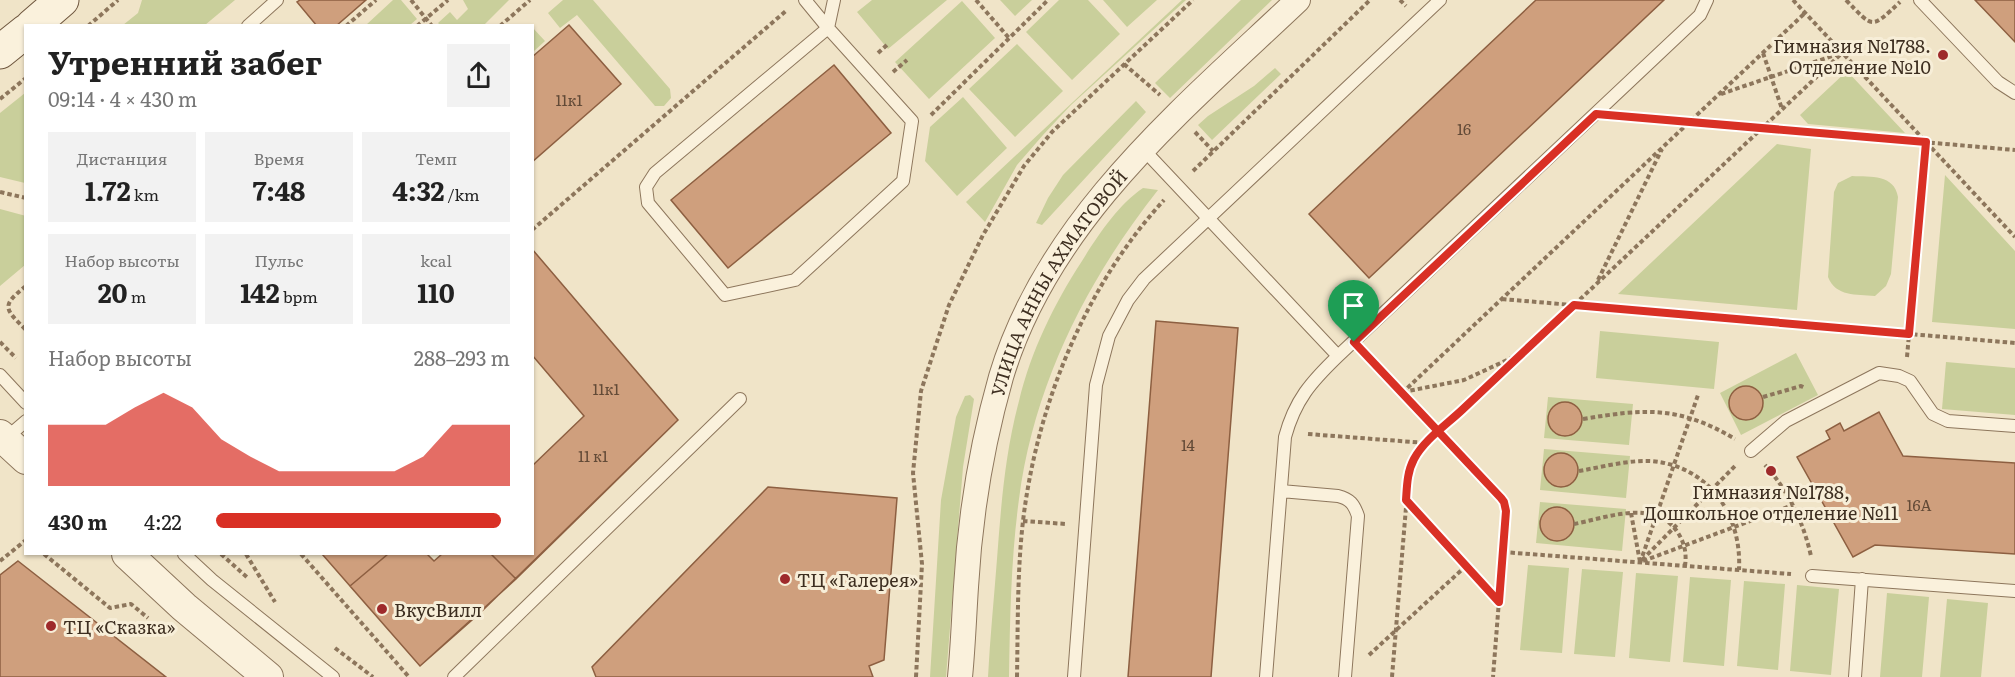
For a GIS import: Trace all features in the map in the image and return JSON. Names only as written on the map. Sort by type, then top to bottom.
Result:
[{"type":"main road","points":[[32,24],[62,0]]},
{"type":"main road","points":[[0,52],[24,30]]},
{"type":"street","name":"УЛИЦА АННЫ АХМАТОВОЙ","points":[[960,677],[966,586],[978,480],[1002,376],[1035,295],[1056,258],[1081,222],[1143,150],[1178,113],[1298,0]]},
{"type":"street","points":[[0,33],[24,27]]},
{"type":"street","points":[[128,555],[184,607],[268,677]]},
{"type":"street","name":"УЛИЦА АННЫ АХМАТОВОЙ","points":[[964,639],[968,677]]},
{"type":"lane","points":[[250,24],[278,0]]},
{"type":"lane","points":[[805,0],[828,28],[912,121],[903,181],[795,280],[725,295],[648,203],[646,194],[649,181],[655,173],[828,28],[834,0]]},
{"type":"lane","points":[[1074,677],[1096,385],[1109,336],[1128,300],[1144,279],[1440,0]]},
{"type":"lane","points":[[1266,677],[1286,433],[1304,391],[1338,356],[1700,15],[1707,0]]},
{"type":"lane","points":[[1920,0],[1998,82],[2015,93]]},
{"type":"lane","points":[[1143,150],[1338,356]]},
{"type":"lane","points":[[1751,451],[1786,421],[1879,373],[1899,376],[1910,381],[1933,414],[1948,421],[2015,426]]},
{"type":"lane","points":[[0,375],[24,401]]},
{"type":"lane","points":[[454,677],[740,399]]},
{"type":"lane","points":[[1281,491],[1338,495],[1355,507],[1358,516],[1345,677]]},
{"type":"lane","points":[[185,555],[229,594],[333,677]]},
{"type":"lane","points":[[1812,576],[2015,591]]},
{"type":"lane","points":[[1855,677],[1862,579]]},
{"type":"path","points":[[90,24],[118,0]]},
{"type":"path","points":[[348,24],[376,0]]},
{"type":"path","points":[[411,0],[430,24]]},
{"type":"path","points":[[419,24],[448,0]]},
{"type":"path","points":[[521,0],[525,4]]},
{"type":"path","points":[[502,24],[530,0]]},
{"type":"path","points":[[976,0],[1009,38]]},
{"type":"path","points":[[912,121],[927,119],[1048,0]]},
{"type":"path","points":[[916,677],[922,564],[913,472],[921,391],[949,305],[983,235],[1024,166],[1052,132],[1193,0]]},
{"type":"path","points":[[1793,0],[2015,237]]},
{"type":"path","points":[[1846,0],[1864,19],[1874,23],[1879,22],[1903,0]]},
{"type":"path","points":[[534,228],[790,8]]},
{"type":"path","points":[[1402,393],[1805,13]]},
{"type":"path","points":[[875,56],[889,43]]},
{"type":"path","points":[[1719,94],[1842,52]]},
{"type":"path","points":[[1392,677],[1406,500],[1409,471],[1414,459],[1426,443],[1842,52]]},
{"type":"path","points":[[1763,53],[1782,109]]},
{"type":"path","points":[[890,74],[907,60]]},
{"type":"path","points":[[1124,64],[1165,99]]},
{"type":"path","points":[[0,99],[24,80]]},
{"type":"path","points":[[1596,114],[2015,150]]},
{"type":"path","points":[[1190,126],[1214,151]]},
{"type":"path","points":[[1907,353],[1926,142]]},
{"type":"path","points":[[1597,284],[1664,146]]},
{"type":"path","points":[[0,192],[24,198]]},
{"type":"path","points":[[24,288],[9,300],[7,309],[24,328]]},
{"type":"path","points":[[1502,299],[2015,343]]},
{"type":"path","points":[[0,342],[19,361]]},
{"type":"path","points":[[1354,342],[1504,502],[1506,511],[1493,677]]},
{"type":"path","points":[[1402,393],[1464,380],[1522,354]]},
{"type":"path","points":[[1640,563],[1698,394]]},
{"type":"path","points":[[1582,419],[1635,411]]},
{"type":"path","points":[[1286,433],[1426,443]]},
{"type":"path","points":[[1640,563],[1751,451]]},
{"type":"path","points":[[1579,471],[1634,461],[1654,462],[1672,465],[1700,479],[1712,490],[1729,513],[1735,526],[1740,548],[1739,570]]},
{"type":"path","points":[[1406,500],[1499,602]]},
{"type":"path","points":[[1640,563],[1794,505]]},
{"type":"path","points":[[1574,524],[1630,513],[1643,512],[1656,515],[1674,528],[1684,546],[1685,566]]},
{"type":"path","points":[[1630,513],[1640,563]]},
{"type":"path","points":[[1023,521],[1085,525]]},
{"type":"path","points":[[0,561],[24,542]]},
{"type":"path","points":[[1503,552],[1812,576]]},
{"type":"path","points":[[45,555],[111,608],[131,604],[149,619]]},
{"type":"path","points":[[247,555],[276,604]]},
{"type":"path","points":[[302,555],[409,677]]},
{"type":"path","points":[[1345,677],[1466,566]]},
{"type":"path","points":[[331,645],[373,677]]},
{"type":"green space","points":[[142,0],[235,0],[206,24],[124,24],[138,13]]},
{"type":"green space","points":[[393,0],[401,0],[417,19],[411,24],[367,24]]},
{"type":"green space","points":[[463,0],[509,0],[485,24],[438,23],[450,12],[457,20],[468,9]]},
{"type":"green space","points":[[563,0],[593,0],[670,89],[671,98],[664,106],[655,106],[577,15],[560,28],[548,13]]},
{"type":"green space","points":[[872,0],[947,0],[888,49],[857,12]]},
{"type":"green space","points":[[1000,0],[1032,0],[1015,16]]},
{"type":"green space","points":[[1059,0],[1088,0],[1120,34],[1072,80],[1026,32]]},
{"type":"green space","points":[[1103,0],[1157,0],[1127,27]]},
{"type":"green space","points":[[1182,0],[1186,0],[1071,105],[1043,135],[1017,165],[985,222],[966,202]]},
{"type":"green space","points":[[1241,0],[1272,0],[1170,98],[1155,83]]},
{"type":"green space","points":[[962,1],[995,38],[929,99],[895,62]]},
{"type":"green space","points":[[534,29],[545,41],[534,51]]},
{"type":"green space","points":[[1017,44],[1063,91],[1015,137],[969,89]]},
{"type":"green space","points":[[1275,68],[1281,74],[1212,140],[1198,125],[1254,86]]},
{"type":"green space","points":[[1847,71],[1905,133],[1808,124],[1800,115]]},
{"type":"green space","points":[[24,94],[24,183],[0,177],[0,113]]},
{"type":"green space","points":[[963,97],[1007,148],[957,196],[925,161],[930,127]]},
{"type":"green space","points":[[1136,101],[1146,112],[1042,225],[1036,223],[1063,175]]},
{"type":"green space","points":[[1777,144],[1811,149],[1797,310],[1618,294]]},
{"type":"green space","points":[[1945,175],[2015,251],[2015,329],[1932,322]]},
{"type":"green space","points":[[1852,176],[1881,178],[1892,184],[1898,197],[1891,274],[1886,286],[1875,296],[1841,291],[1828,277],[1834,192],[1838,183]]},
{"type":"green space","points":[[1143,188],[1158,190],[1108,260],[1087,297],[1051,374],[1037,415],[1026,456],[1016,521],[1011,588],[1009,677],[988,677],[1004,480],[1010,440],[1024,382],[1044,328],[1072,277],[1109,221]]},
{"type":"green space","points":[[0,209],[24,215],[24,266],[0,286]]},
{"type":"green space","points":[[1600,331],[1719,342],[1714,389],[1596,378]]},
{"type":"green space","points":[[1796,353],[1818,395],[1741,435],[1720,393]]},
{"type":"green space","points":[[1946,362],[2015,368],[2015,415],[1942,409]]},
{"type":"green space","points":[[970,395],[974,399],[963,467],[946,677],[930,677],[941,500],[956,417],[965,396]]},
{"type":"green space","points":[[1548,397],[1633,404],[1629,445],[1544,438]]},
{"type":"green space","points":[[1544,449],[1630,456],[1626,498],[1540,490]]},
{"type":"green space","points":[[1540,502],[1626,509],[1622,551],[1536,543]]},
{"type":"green space","points":[[1528,565],[1569,568],[1562,653],[1520,650]]},
{"type":"green space","points":[[1582,569],[1623,572],[1615,657],[1574,654]]},
{"type":"green space","points":[[1636,573],[1678,576],[1670,662],[1629,658]]},
{"type":"green space","points":[[1690,577],[1731,580],[1724,666],[1683,662]]},
{"type":"green space","points":[[1744,581],[1785,584],[1778,670],[1737,666]]},
{"type":"green space","points":[[1797,585],[1839,589],[1831,675],[1790,671]]},
{"type":"green space","points":[[1887,593],[1929,597],[1922,677],[1880,677]]},
{"type":"green space","points":[[1947,599],[1988,603],[1981,677],[1940,677]]},
{"type":"building","points":[[300,0],[366,0],[338,24],[315,24],[297,2]]},
{"type":"building","points":[[1536,0],[1664,0],[1369,278],[1309,214]]},
{"type":"building","points":[[1975,0],[2015,0],[2015,42]]},
{"type":"building","points":[[569,25],[621,84],[534,160],[534,55]]},
{"type":"building","points":[[569,25],[621,84],[534,160],[534,55]]},
{"type":"building","points":[[834,65],[891,133],[728,268],[671,200]]},
{"type":"building","points":[[534,251],[678,420],[516,579],[492,555],[534,555],[534,464],[584,416],[534,357]]},
{"type":"building","points":[[534,251],[678,420],[480,613],[420,666],[323,555],[428,555],[434,561],[441,555],[534,555],[534,464],[584,416],[534,357]]},
{"type":"building","points":[[1156,321],[1238,328],[1211,677],[1128,677]]},
{"type":"building","points":[[1746,386],[1758,391],[1763,403],[1758,415],[1746,420],[1734,415],[1729,403],[1734,391]]},
{"type":"building","points":[[1565,402],[1577,407],[1582,419],[1577,431],[1565,436],[1553,431],[1548,419],[1553,407]]},
{"type":"building","points":[[1879,412],[1903,456],[2015,463],[2015,554],[1875,545],[1853,557],[1797,457],[1830,439],[1826,431],[1840,423],[1844,431]]},
{"type":"building","points":[[1561,453],[1573,458],[1578,470],[1573,482],[1561,487],[1549,482],[1544,470],[1549,458]]},
{"type":"building","name":"ТЦ «Галерея»","points":[[768,487],[897,498],[884,660],[869,666],[873,677],[596,677],[592,667]]},
{"type":"building","points":[[1557,507],[1569,512],[1574,524],[1569,536],[1557,541],[1545,536],[1540,524],[1545,512]]},
{"type":"building","points":[[323,555],[387,555],[350,586]]},
{"type":"building","points":[[387,555],[428,555],[434,561],[441,555],[492,555],[516,579],[420,666],[350,586]]},
{"type":"building","name":"ТЦ «Сказка»","points":[[18,561],[166,677],[0,677],[0,575]]},
{"type":"place","name":"Гимназия №1788. Отделение №10","points":[[1943,55]]},
{"type":"place","name":"Гимназия №1788, Дошкольное отделение №11","points":[[1771,471]]},
{"type":"place","name":"ТЦ «Галерея»","points":[[785,579]]},
{"type":"place","name":"ВкусВилл","points":[[382,609]]},
{"type":"place","name":"ТЦ «Сказка»","points":[[51,626]]},
{"type":"route","points":[[1354,342],[1439,432],[1501,498],[1504,502],[1506,511],[1499,602],[1406,500],[1409,471],[1422,448],[1439,432],[1522,354],[1574,305],[1909,334],[1926,142],[1596,114],[1354,342]]}]
